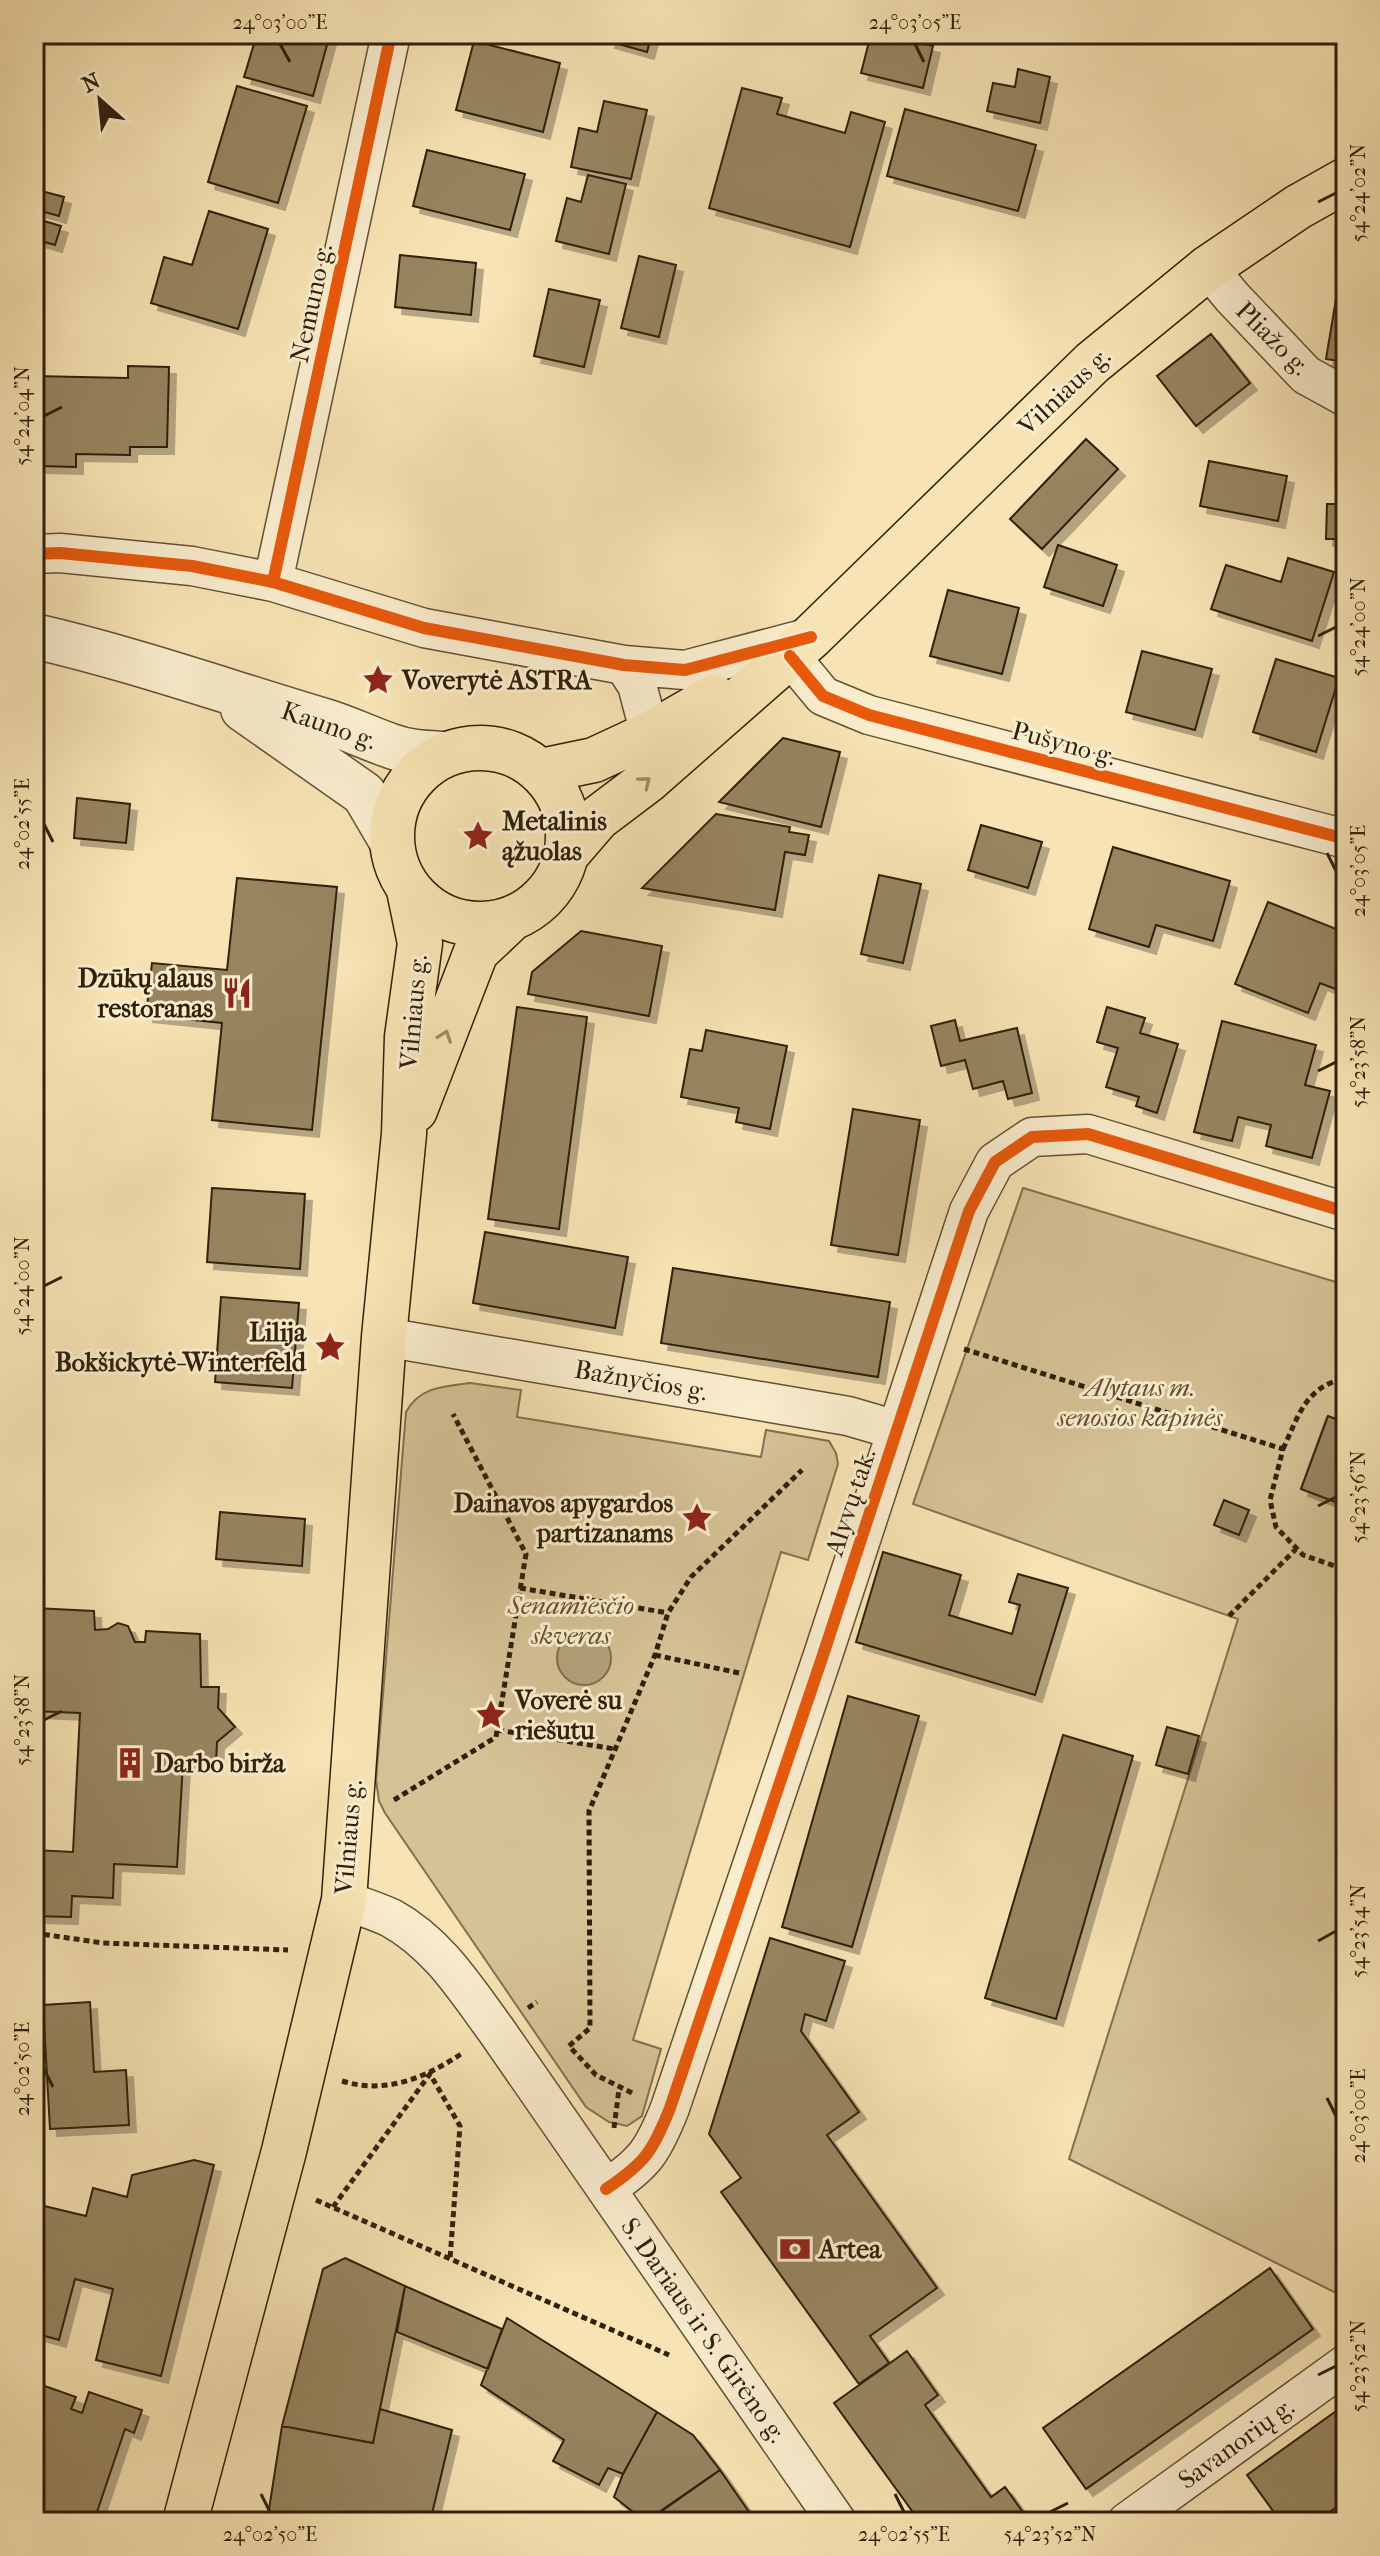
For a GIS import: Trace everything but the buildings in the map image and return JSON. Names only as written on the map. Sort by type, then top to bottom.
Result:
[{"type":"main road","name":"Vilniaus g.","points":[[567,854],[598,818],[647,781],[800,647],[1092,363],[1208,268],[1298,207],[1346,180]]},
{"type":"main road","name":"Vilniaus g.","points":[[541,771],[594,760],[650,734],[800,647]]},
{"type":"main road","points":[[470,748],[496,749],[520,757],[541,771],[555,789],[565,809],[569,831],[567,854],[556,882],[537,904],[511,919],[484,925],[455,921],[430,909],[409,890],[396,866],[391,840],[394,812],[405,788],[423,768],[446,754],[470,748]]},
{"type":"main road","name":"Vilniaus g.","points":[[185,2522],[275,2183],[344,1900],[384,1337],[404,1134],[407,1037],[420,943],[409,890]]},
{"type":"main road","name":"Vilniaus g.","points":[[404,1134],[476,952],[511,919]]},
{"type":"street","name":"Nemuno g.","points":[[273,582],[391,34]]},
{"type":"street","name":"Pliažo g.","points":[[1208,268],[1306,375],[1346,397]]},
{"type":"street","points":[[34,554],[60,553],[192,566],[273,582],[424,628],[624,665],[685,670],[800,647]]},
{"type":"street","name":"Kauno g.","points":[[34,636],[157,668],[350,729],[393,747],[446,754]]},
{"type":"street","name":"Pušyno g.","points":[[800,647],[823,696],[869,715],[1346,839]]},
{"type":"street","points":[[624,665],[637,685],[650,734]]},
{"type":"street","name":"Kauno g.","points":[[214,688],[364,794],[391,840]]},
{"type":"street","name":"Alyvų tak.","points":[[606,2189],[637,2168],[656,2144],[670,2108],[969,1211],[995,1162],[1032,1137],[1088,1134],[1346,1212]]},
{"type":"street","name":"Bažnyčios g.","points":[[384,1337],[848,1416],[896,1430]]},
{"type":"street","name":"S. Dariaus ir S. Girėno g.","points":[[344,1900],[388,1917],[415,1934],[442,1957],[496,2030],[837,2522]]},
{"type":"street","name":"Savanorių g.","points":[[1127,2522],[1346,2364]]},
{"type":"path","points":[[966,1350],[1283,1449]]},
{"type":"path","points":[[1346,1378],[1325,1384],[1305,1401],[1283,1449],[1270,1500],[1276,1527],[1296,1549],[1303,1555],[1346,1570]]},
{"type":"path","points":[[392,1801],[496,1737],[526,1554],[453,1414]]},
{"type":"path","points":[[619,2089],[596,2075],[569,2046],[590,2028],[589,1811],[655,1655],[668,1613],[691,1577],[802,1470]]},
{"type":"path","points":[[1229,1616],[1296,1549]]},
{"type":"path","points":[[520,1588],[668,1613]]},
{"type":"path","points":[[655,1655],[739,1673]]},
{"type":"path","points":[[498,1730],[615,1749]]},
{"type":"path","points":[[34,1933],[103,1943],[331,1952]]},
{"type":"path","points":[[303,2069],[355,2085],[400,2085],[430,2074],[537,2002]]},
{"type":"path","points":[[332,2208],[430,2074]]},
{"type":"path","points":[[430,2074],[460,2126],[450,2259]]},
{"type":"path","points":[[275,2183],[670,2355]]},
{"type":"green space","name":"Alytaus m. senosios kapinės","points":[[1023,1188],[1346,1285],[1346,1423],[1327,1417],[1301,1489],[1346,1506],[1346,2298],[1069,2159],[1238,1619],[913,1504]]},
{"type":"green space","name":"Senamiesčio skveras","points":[[470,1383],[521,1390],[517,1417],[761,1457],[766,1430],[829,1441],[836,1453],[838,1464],[808,1560],[781,1552],[633,2040],[661,2049],[642,2116],[627,2126],[609,2122],[586,2107],[379,1801],[376,1780],[406,1412],[425,1393]]},
{"type":"shaded area","points":[[584,1631],[603,1639],[611,1658],[603,1677],[584,1685],[565,1677],[557,1658],[565,1639]]},
{"type":"cycle path","points":[[273,582],[391,34]]},
{"type":"cycle path","points":[[34,554],[60,553],[192,566],[273,582],[424,628],[624,665],[685,670],[811,637]]},
{"type":"cycle path","points":[[790,656],[823,696],[869,715],[1346,839]]},
{"type":"cycle path","points":[[606,2189],[646,2155],[670,2108],[969,1211],[995,1162],[1032,1137],[1088,1134],[1346,1212]]},
{"type":"place","name":"Voverytė ASTRA","points":[[378,680]]},
{"type":"place","name":"Metalinis ąžuolas","points":[[478,836]]},
{"type":"place","name":"Dzūkų alaus restoranas","points":[[237,993]]},
{"type":"place","name":"Lilija Bokšickytė-Winterfeld","points":[[330,1347]]},
{"type":"place","name":"Dainavos apygardos partizanams","points":[[697,1518]]},
{"type":"place","name":"Voverė su riešutu","points":[[491,1715]]},
{"type":"place","name":"Darbo birža","points":[[130,1763]]},
{"type":"place","name":"Artea","points":[[795,2249]]}]
